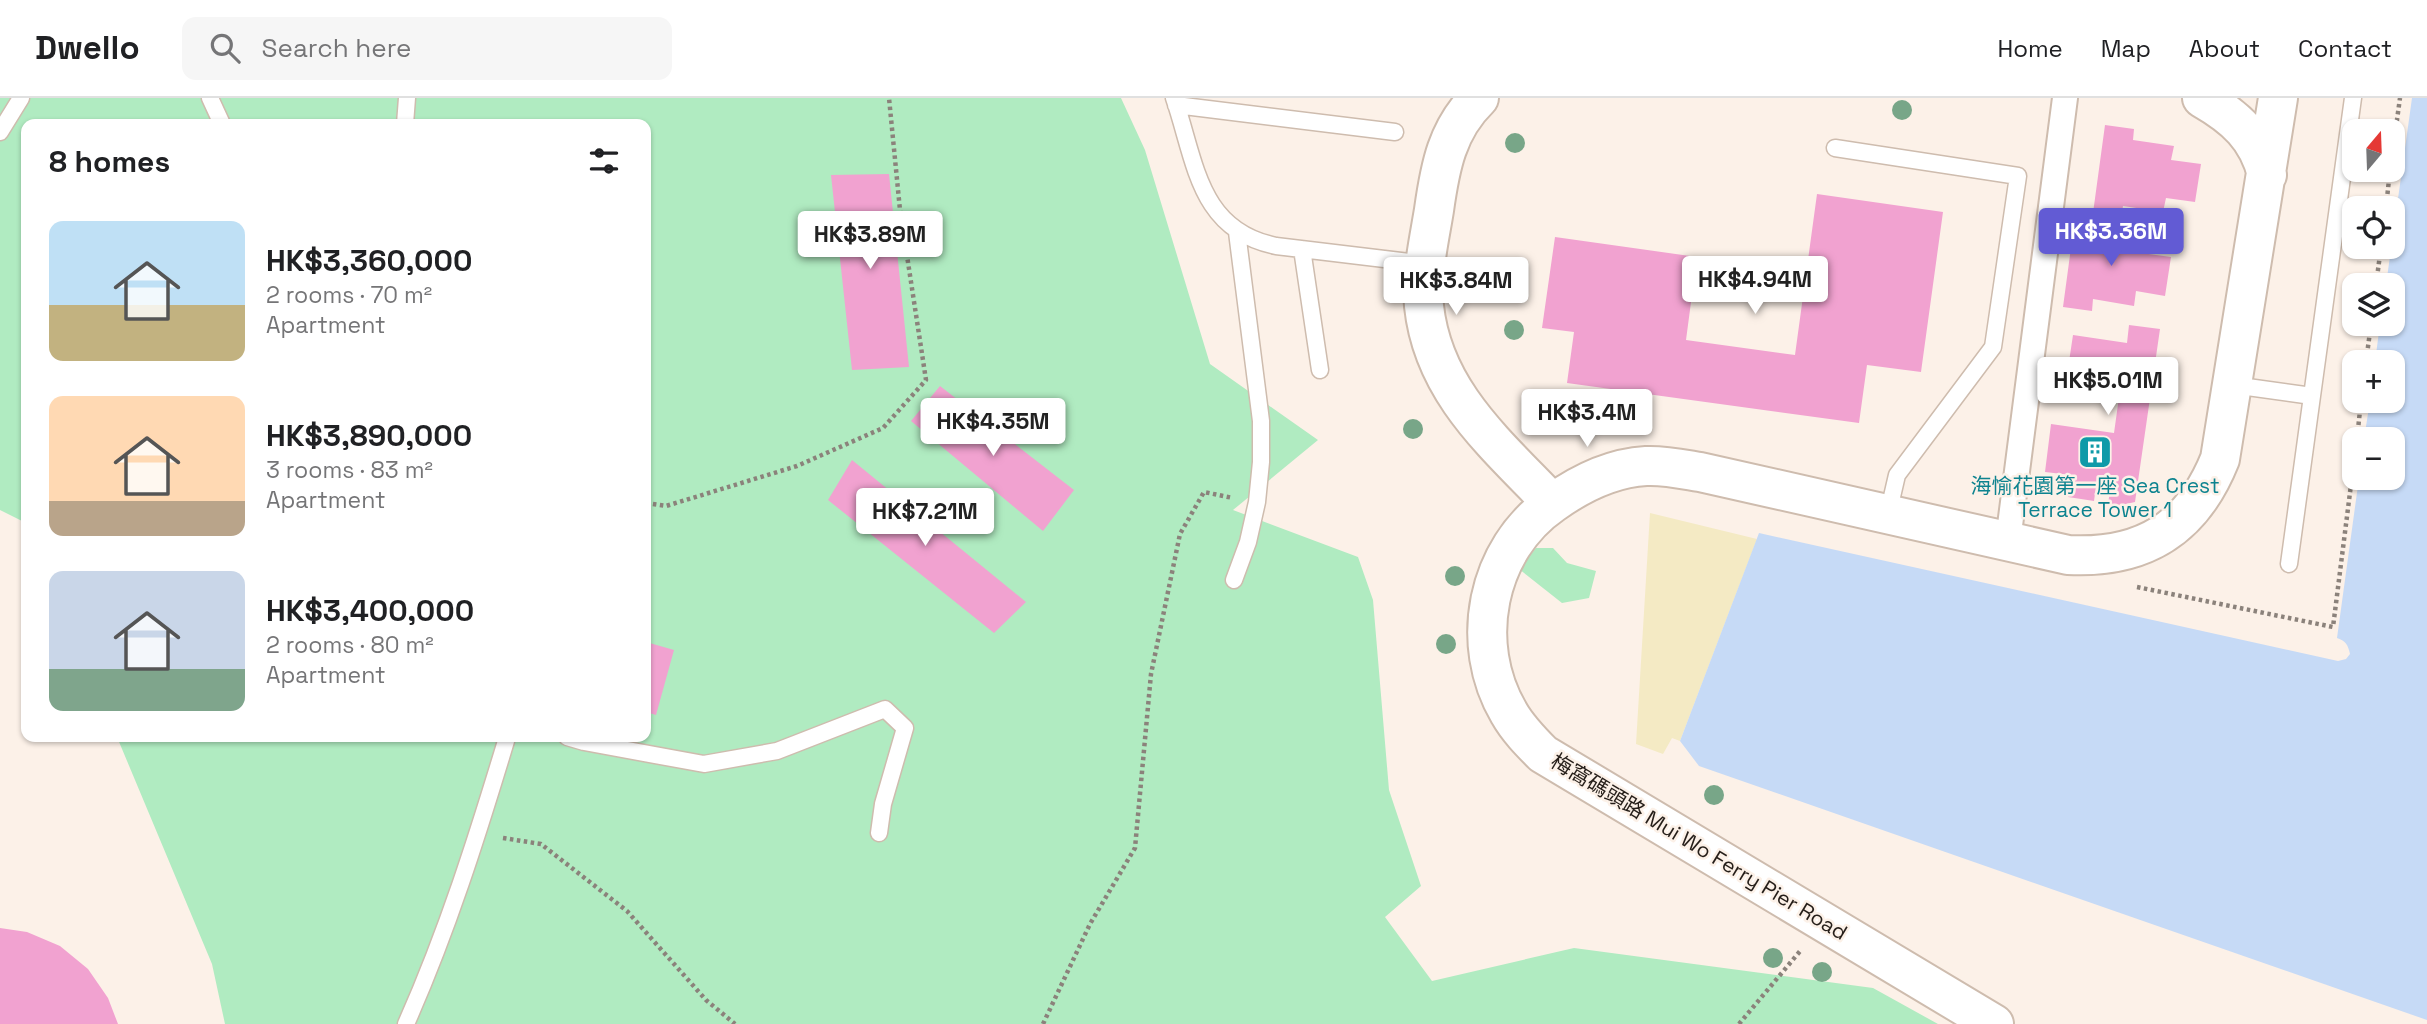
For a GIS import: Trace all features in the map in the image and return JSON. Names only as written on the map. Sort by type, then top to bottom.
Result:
[{"type":"street","points":[[1479,98],[1453,131],[1444,155],[1426,264],[1424,303],[1429,336],[1440,368],[1454,395],[1472,418],[1552,503]]},
{"type":"street","points":[[2008,541],[2066,98]]},
{"type":"street","points":[[2202,98],[2230,115],[2242,126],[2263,156],[2267,175]]},
{"type":"street","name":"梅窩碼頭路 Mui Wo Ferry Pier Road","points":[[1994,1024],[1543,754],[1524,736],[1497,690],[1486,638],[1493,585],[1516,538],[1531,520],[1552,503],[1570,490],[1593,479],[1619,470],[1646,466],[1673,467],[2068,555],[2118,553],[2142,546],[2165,534],[2199,501],[2220,459],[2278,98]]},
{"type":"lane","points":[[0,131],[21,98]]},
{"type":"lane","points":[[210,98],[220,119]]},
{"type":"lane","points":[[405,119],[407,98]]},
{"type":"lane","points":[[2289,564],[2353,98]]},
{"type":"lane","points":[[1395,132],[1175,102],[1204,192],[1214,210],[1237,232],[1259,243],[1426,264]]},
{"type":"lane","points":[[1835,148],[2018,176],[1993,347],[1898,475],[1888,514]]},
{"type":"lane","points":[[1234,580],[1248,542],[1257,502],[1261,462],[1261,421],[1237,232]]},
{"type":"lane","points":[[1302,249],[1320,370]]},
{"type":"lane","points":[[2233,385],[2312,397]]},
{"type":"lane","points":[[584,742],[704,764],[777,751],[885,709],[905,728],[883,804],[879,833]]},
{"type":"lane","points":[[406,1024],[433,962],[478,834],[506,742]]},
{"type":"path","points":[[651,504],[666,506],[797,466],[883,428],[926,380],[900,210],[889,98]]},
{"type":"path","points":[[2397,119],[2400,98]]},
{"type":"path","points":[[1043,1024],[1090,924],[1135,849],[1151,674],[1180,534],[1204,492],[1257,502]]},
{"type":"path","points":[[478,834],[541,844],[627,911],[706,1000],[736,1024]]},
{"type":"path","points":[[1739,1024],[1808,941]]},
{"type":"green space","points":[[0,98],[1121,98],[1145,150],[1210,364],[1318,440],[1233,510],[1358,557],[1373,600],[1389,790],[1421,886],[1385,917],[1432,981],[1574,948],[1873,988],[1938,1024],[225,1024],[212,964],[119,742],[651,742],[651,119],[21,119],[21,520],[0,510]]},
{"type":"green space","points":[[1536,548],[1553,548],[1567,563],[1596,571],[1589,598],[1562,603],[1519,569]]},
{"type":"sand","points":[[1650,513],[1757,539],[1680,741],[1672,738],[1663,754],[1636,744]]},
{"type":"water","points":[[2412,98],[2427,98],[2427,1020],[1699,766],[1680,741],[1759,533],[2338,661],[2346,659],[2350,654],[2348,648],[2345,642],[2337,638],[2357,490],[2405,490],[2405,427],[2366,427],[2368,413],[2405,413],[2405,350],[2377,350],[2378,336],[2405,336],[2405,273],[2388,273],[2390,259],[2405,259],[2405,196],[2398,196],[2400,182],[2405,182],[2405,148]]},
{"type":"building","points":[[2105,125],[2134,129],[2133,140],[2174,146],[2171,160],[2201,164],[2195,202],[2166,198],[2163,212],[2123,206],[2121,218],[2093,213]]},
{"type":"building","points":[[889,174],[909,367],[852,370],[831,175]]},
{"type":"building","points":[[1817,194],[1943,212],[1921,372],[1867,365],[1859,423],[1567,383],[1574,332],[1542,328],[1555,237],[1697,257],[1686,340],[1795,355]]},
{"type":"building","points":[[2075,218],[2105,223],[2103,234],[2144,240],[2141,253],[2171,257],[2165,296],[2136,291],[2134,306],[2093,299],[2092,311],[2063,307]]},
{"type":"building","points":[[2129,325],[2160,329],[2135,502],[2108,505],[2111,482],[2097,479],[2094,501],[2068,497],[2071,475],[2045,472],[2051,424],[2114,433],[2121,383],[2097,379],[2095,392],[2076,390],[2078,376],[2067,375],[2073,335],[2127,343]]},
{"type":"building","points":[[940,386],[1074,490],[1043,531],[911,421]]},
{"type":"building","points":[[852,460],[1026,602],[994,633],[828,500]]},
{"type":"building","points":[[651,643],[674,650],[656,715],[651,714]]},
{"type":"building","points":[[0,928],[27,932],[60,946],[88,969],[108,998],[118,1024],[0,1024]]},
{"type":"place","name":"海愉花園第一座 Sea Crest Terrace Tower 1","points":[[2095,452]]}]
